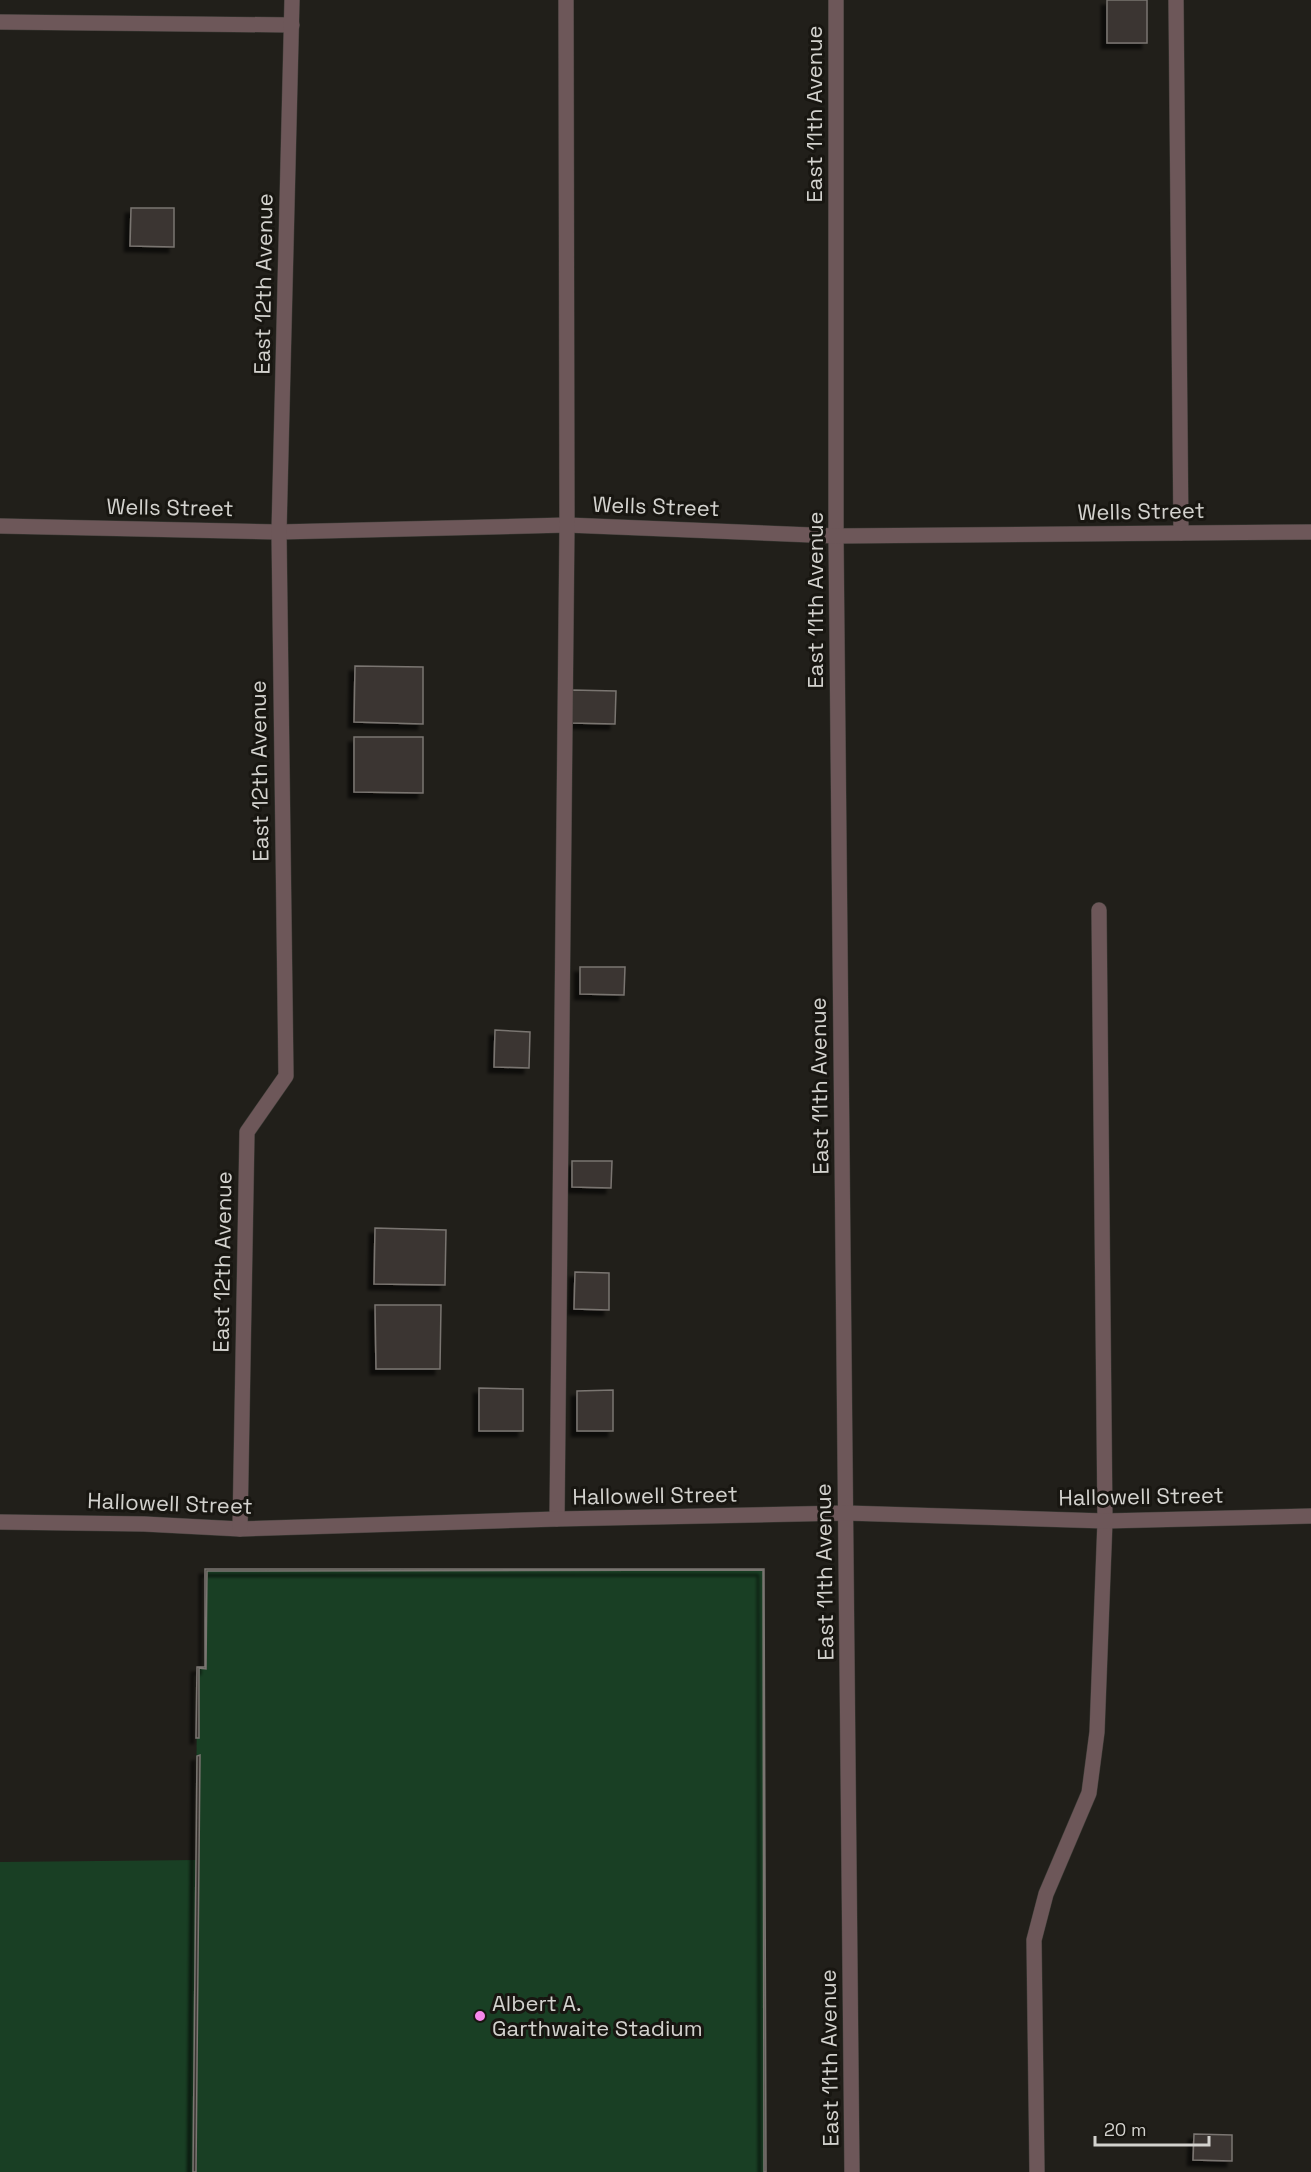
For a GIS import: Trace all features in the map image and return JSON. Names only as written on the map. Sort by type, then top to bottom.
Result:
[{"type":"street","name":"East 12th Avenue","points":[[240,1529],[247,1132],[286,1076],[279,532],[292,0]]},
{"type":"street","points":[[557,1519],[567,525],[566,0]]},
{"type":"street","name":"East 11th Avenue","points":[[836,0],[836,536],[852,2172]]},
{"type":"street","points":[[1176,0],[1181,533]]},
{"type":"street","points":[[0,22],[292,25]]},
{"type":"street","name":"Wells Street","points":[[0,526],[279,532],[567,525],[836,536],[1311,532]]},
{"type":"street","points":[[1037,2172],[1034,1940],[1046,1894],[1089,1793],[1097,1732],[1106,1521],[1099,910]]},
{"type":"street","name":"Hallowell Street","points":[[0,1522],[144,1524],[240,1529],[846,1513],[1106,1521],[1311,1516]]},
{"type":"green space","name":"Albert A. Garthwaite Stadium","points":[[205,1569],[764,1569],[766,2172],[0,2172],[0,1862],[196,1860],[197,1667],[205,1667],[207,1618]]},
{"type":"building","points":[[1107,0],[1147,0],[1147,43],[1107,43]]},
{"type":"building","points":[[131,208],[174,208],[174,247],[130,246]]},
{"type":"building","points":[[355,666],[423,667],[423,724],[354,722]]},
{"type":"building","points":[[572,690],[616,691],[615,724],[571,723]]},
{"type":"building","points":[[354,737],[423,737],[423,793],[354,792]]},
{"type":"building","points":[[580,967],[625,967],[624,995],[580,994]]},
{"type":"building","points":[[495,1030],[530,1032],[529,1068],[494,1067]]},
{"type":"building","points":[[572,1161],[612,1161],[611,1188],[572,1187]]},
{"type":"building","points":[[375,1228],[446,1230],[445,1285],[374,1284]]},
{"type":"building","points":[[575,1272],[609,1273],[609,1310],[574,1309]]},
{"type":"building","points":[[375,1305],[441,1305],[440,1369],[376,1369]]},
{"type":"building","points":[[479,1388],[523,1389],[523,1431],[479,1431]]},
{"type":"building","points":[[613,1390],[613,1431],[577,1431],[577,1391]]},
{"type":"building","points":[[205,1569],[764,1569],[766,2172],[764,2172],[763,1570],[207,1571],[206,1669],[199,1668],[199,1738],[196,1738],[197,1667],[205,1667]]},
{"type":"building","points":[[200,1755],[196,2172],[193,2172],[197,1756]]},
{"type":"building","points":[[1194,2134],[1232,2135],[1232,2161],[1193,2160]]},
{"type":"place","name":"Albert A. Garthwaite Stadium","points":[[480,2016]]}]
